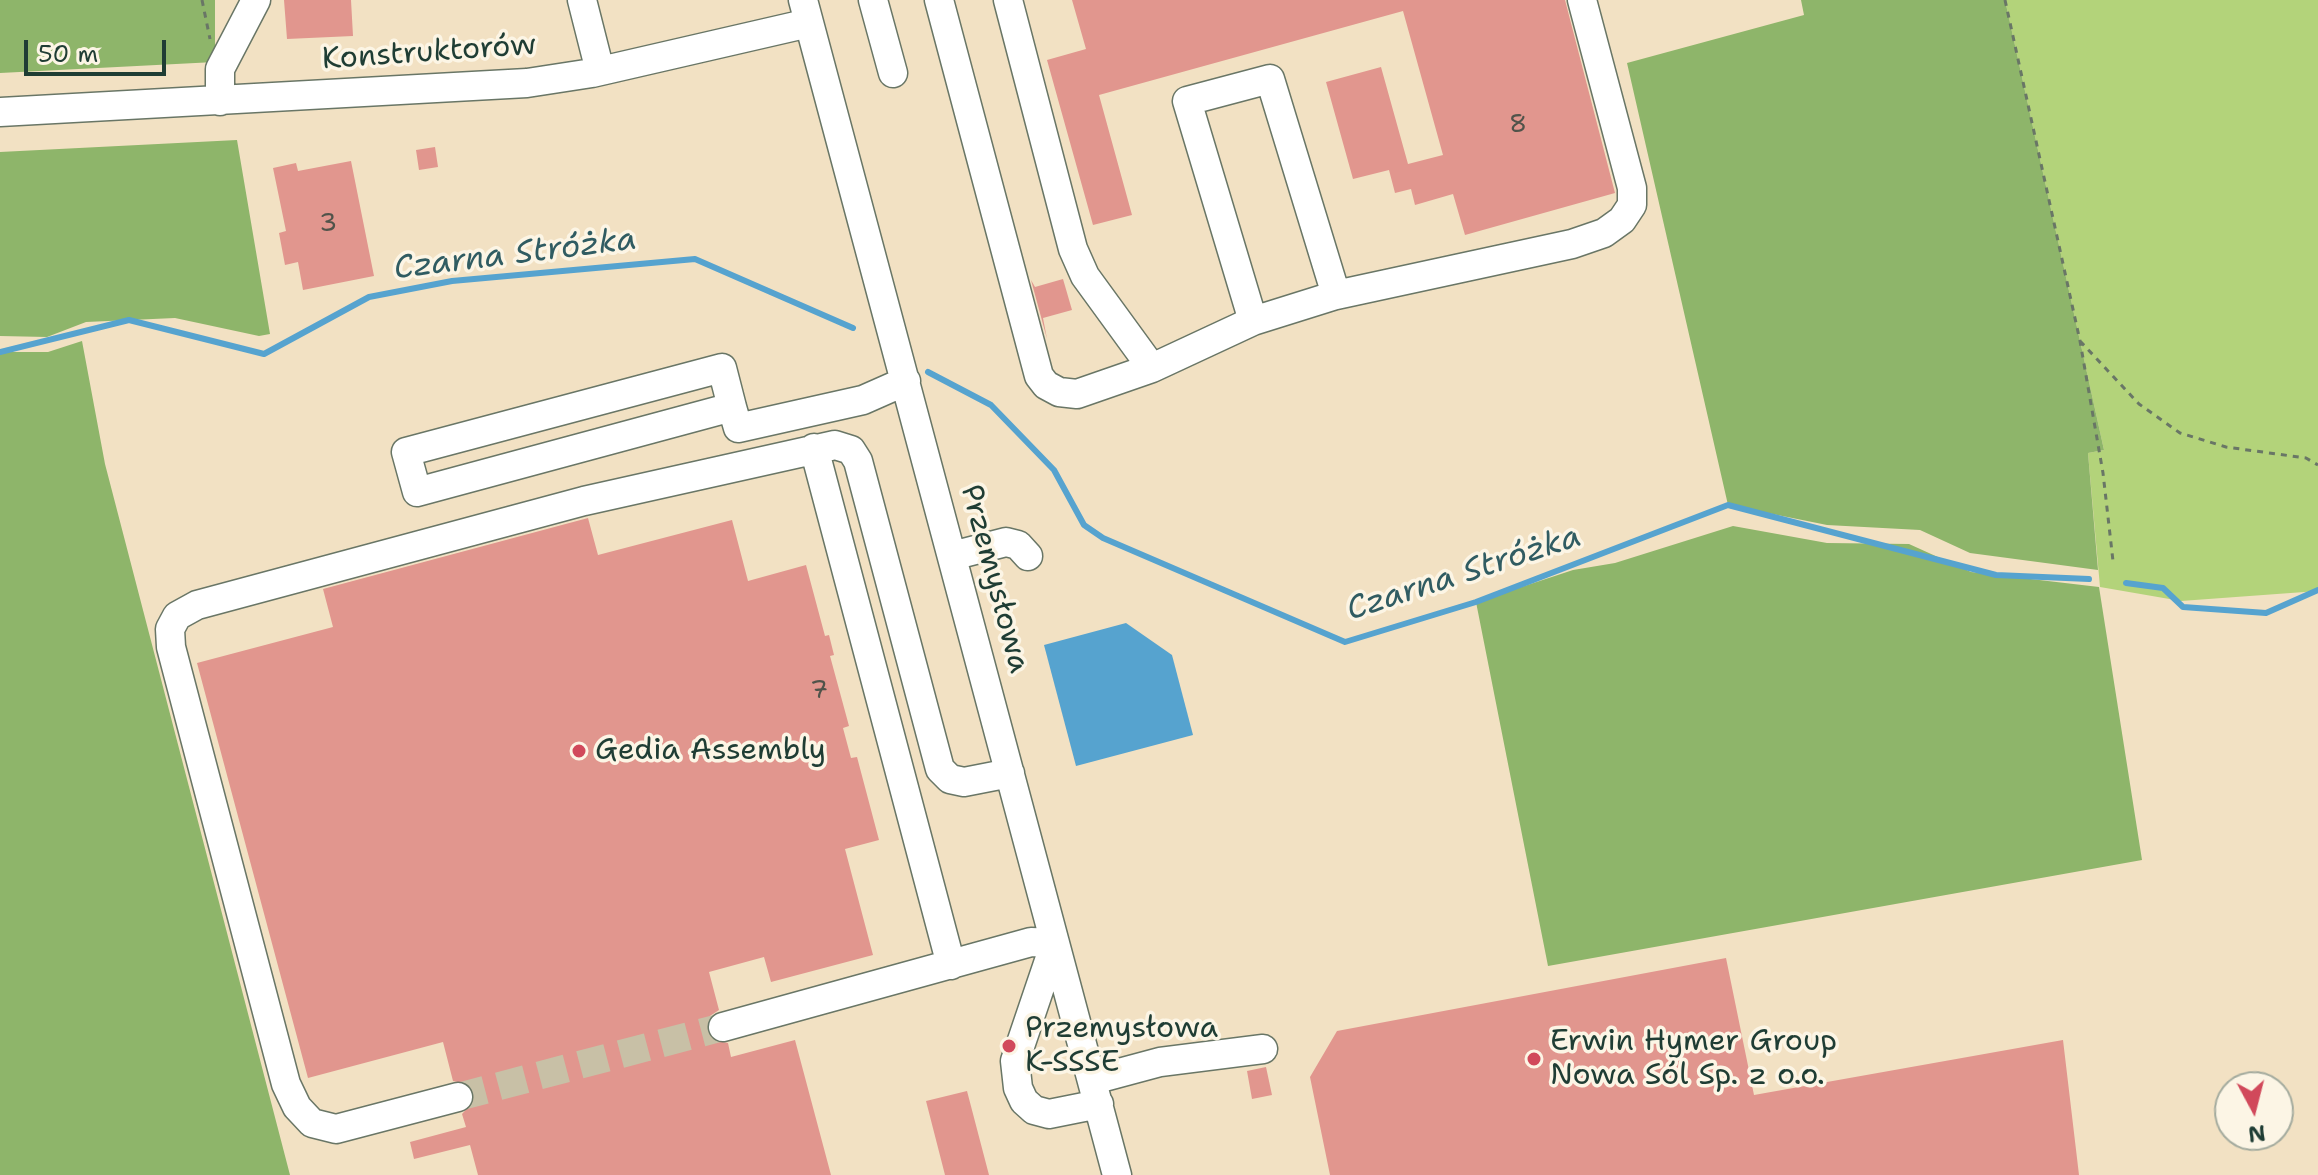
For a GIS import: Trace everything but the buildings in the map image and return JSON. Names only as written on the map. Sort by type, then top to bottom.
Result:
[{"type":"street","points":[[220,101],[220,69],[256,0]]},
{"type":"street","points":[[582,0],[600,71]]},
{"type":"street","points":[[873,0],[893,73]]},
{"type":"street","points":[[939,0],[1039,376],[1046,385],[1059,392],[1077,394],[1152,368],[1253,321],[1336,295],[1572,244],[1604,233],[1622,220],[1632,205],[1632,188],[1582,0]]},
{"type":"street","points":[[1008,0],[1073,249],[1085,276],[1152,368]]},
{"type":"street","name":"Konstruktorów","points":[[0,112],[527,83],[600,71],[806,12]]},
{"type":"street","name":"Przemysłowa","points":[[806,12],[1117,1175]]},
{"type":"street","points":[[1253,321],[1187,101],[1270,79],[1336,295]]},
{"type":"street","points":[[732,407],[417,492],[406,452],[722,368],[738,428],[863,400],[906,381]]},
{"type":"street","points":[[458,1097],[336,1129],[312,1123],[297,1107],[278,1054],[171,647],[170,629],[177,616],[197,605],[584,501],[835,445],[851,450],[858,461],[940,769],[950,779],[964,782],[1010,773]]},
{"type":"street","points":[[814,448],[951,965]]},
{"type":"street","points":[[952,556],[1006,542],[1018,545],[1028,556]]},
{"type":"street","points":[[723,1027],[1031,942],[1055,943],[1015,1061],[1014,1075],[1024,1101],[1034,1110],[1062,1114],[1096,1092],[1160,1062],[1263,1049]]},
{"type":"path","points":[[2005,0],[2080,341],[2103,473],[2113,561]]},
{"type":"path","points":[[2080,341],[2139,404],[2180,433],[2226,447],[2306,458],[2318,465]]},
{"type":"green space","points":[[0,0],[215,0],[215,62],[0,73]]},
{"type":"green space","points":[[1801,0],[2005,0],[2104,450],[2088,453],[2098,570],[1970,553],[1920,530],[1827,525],[1728,505],[1627,63],[1804,15]]},
{"type":"green space","points":[[2005,0],[2318,0],[2318,591],[2181,601],[2100,587],[2088,453],[2104,450]]},
{"type":"green space","points":[[237,140],[270,334],[259,336],[175,318],[86,322],[47,337],[0,336],[0,152]]},
{"type":"green space","points":[[82,341],[105,464],[290,1175],[0,1175],[0,352],[48,352]]},
{"type":"green space","points":[[1733,526],[1827,543],[1909,544],[1971,572],[2099,587],[2142,860],[1548,966],[1476,602],[1573,570],[1615,563]]},
{"type":"water","points":[[1126,623],[1172,655],[1193,735],[1076,766],[1044,645]]},
{"type":"waterway","name":"Czarna Stróżka","points":[[0,352],[129,320],[264,354],[369,297],[452,281],[695,259],[853,328]]},
{"type":"waterway","name":"Czarna Stróżka","points":[[928,372],[991,405],[1054,470],[1084,525],[1103,538],[1345,642],[1476,602],[1728,505],[1996,575],[2089,579]]},
{"type":"waterway","name":"Czarna Stróżka","points":[[2126,583],[2163,588],[2183,607],[2266,613],[2318,590]]},
{"type":"tunnel","points":[[458,1097],[723,1027]]},
{"type":"place","name":"Gedia Assembly","points":[[579,751]]},
{"type":"place","name":"Przemysłowa K-SSSE","points":[[1009,1046]]},
{"type":"place","name":"Erwin Hymer Group Nowa Sól Sp. z o.o.","points":[[1534,1059]]}]
